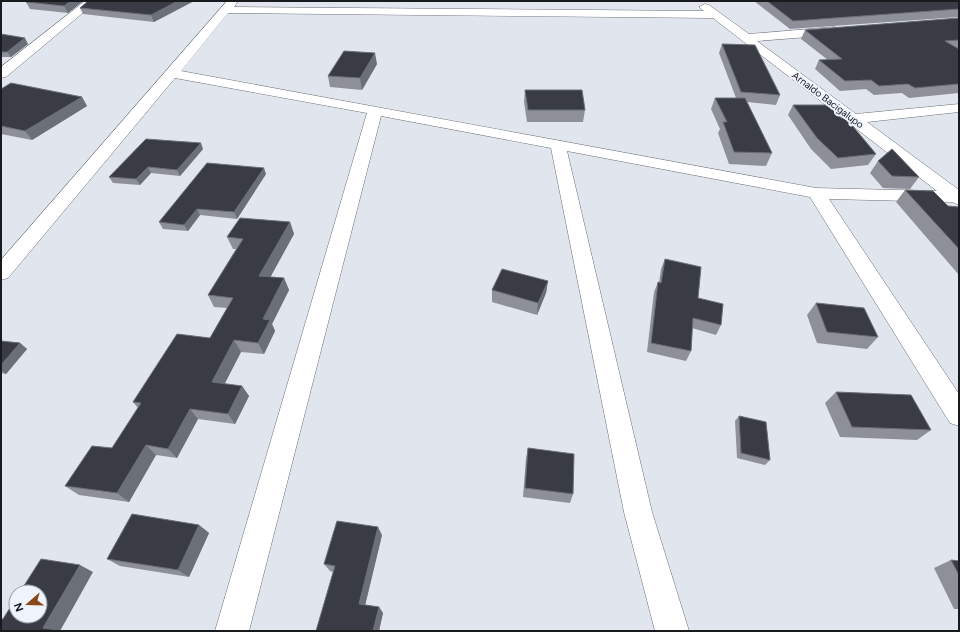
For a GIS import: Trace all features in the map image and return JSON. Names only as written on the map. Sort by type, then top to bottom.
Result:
[{"type":"street","points":[[1,74],[92,1]]},
{"type":"street","name":"Arnaldo Bacigalupo","points":[[697,1],[958,198]]},
{"type":"street","points":[[1,273],[229,5],[716,15]]},
{"type":"street","points":[[745,38],[848,30]]},
{"type":"street","points":[[171,73],[375,110],[816,194],[958,198]]},
{"type":"street","points":[[853,119],[959,108]]},
{"type":"street","points":[[232,631],[375,110]]},
{"type":"street","points":[[558,145],[638,512],[672,631]]},
{"type":"street","points":[[816,194],[959,415]]},
{"type":"building","points":[[71,1],[64,6],[26,2]]},
{"type":"building","points":[[88,1],[178,1],[151,15],[80,8]]},
{"type":"building","points":[[767,1],[959,1],[959,9],[793,21]]},
{"type":"building","points":[[959,18],[959,40],[945,41],[959,49],[959,84],[915,88],[908,84],[879,86],[871,80],[845,81],[819,60],[842,59],[805,30]]},
{"type":"building","points":[[1,34],[25,38],[7,52],[1,52]]},
{"type":"building","points":[[722,44],[755,45],[780,95],[741,92]]},
{"type":"building","points":[[344,51],[375,53],[360,78],[328,76]]},
{"type":"building","points":[[11,83],[82,97],[25,131],[1,126],[1,89]]},
{"type":"building","points":[[525,90],[582,90],[585,110],[528,110]]},
{"type":"building","points":[[715,98],[745,98],[772,153],[734,152],[723,122],[727,122]]},
{"type":"building","points":[[793,105],[831,105],[841,118],[846,118],[876,154],[838,158],[817,138]]},
{"type":"building","points":[[146,139],[201,143],[177,170],[148,167],[136,179],[109,177]]},
{"type":"building","points":[[892,149],[919,177],[892,176],[878,161]]},
{"type":"building","points":[[207,163],[264,168],[234,212],[197,209],[184,225],[159,222]]},
{"type":"building","points":[[905,190],[933,191],[948,206],[959,207],[959,249]]},
{"type":"building","points":[[240,218],[290,222],[259,276],[284,278],[263,319],[270,320],[258,343],[234,340],[212,382],[242,386],[228,414],[190,409],[168,449],[146,445],[117,493],[65,486],[92,446],[112,448],[141,403],[133,402],[177,334],[210,338],[233,298],[208,295],[243,239],[227,237]]},
{"type":"building","points":[[665,259],[701,267],[698,298],[723,304],[721,325],[693,318],[691,351],[651,343],[658,282],[661,283]]},
{"type":"building","points":[[502,269],[548,281],[538,303],[492,290]]},
{"type":"building","points":[[816,303],[864,308],[878,337],[827,332]]},
{"type":"building","points":[[1,341],[20,343],[1,365]]},
{"type":"building","points":[[836,392],[911,395],[931,430],[852,427]]},
{"type":"building","points":[[739,416],[766,422],[770,460],[741,453]]},
{"type":"building","points":[[528,448],[574,454],[573,494],[525,488]]},
{"type":"building","points":[[132,514],[199,525],[178,570],[107,559]]},
{"type":"building","points":[[337,521],[378,527],[359,604],[379,607],[373,631],[316,631],[335,566],[324,564]]},
{"type":"building","points":[[41,559],[80,565],[48,619],[48,584],[25,584]]},
{"type":"building","points":[[951,560],[959,561],[959,575]]},
{"type":"building","points":[[8,611],[8,624],[45,624],[43,628],[58,630],[1,631],[1,619],[3,619]]}]
